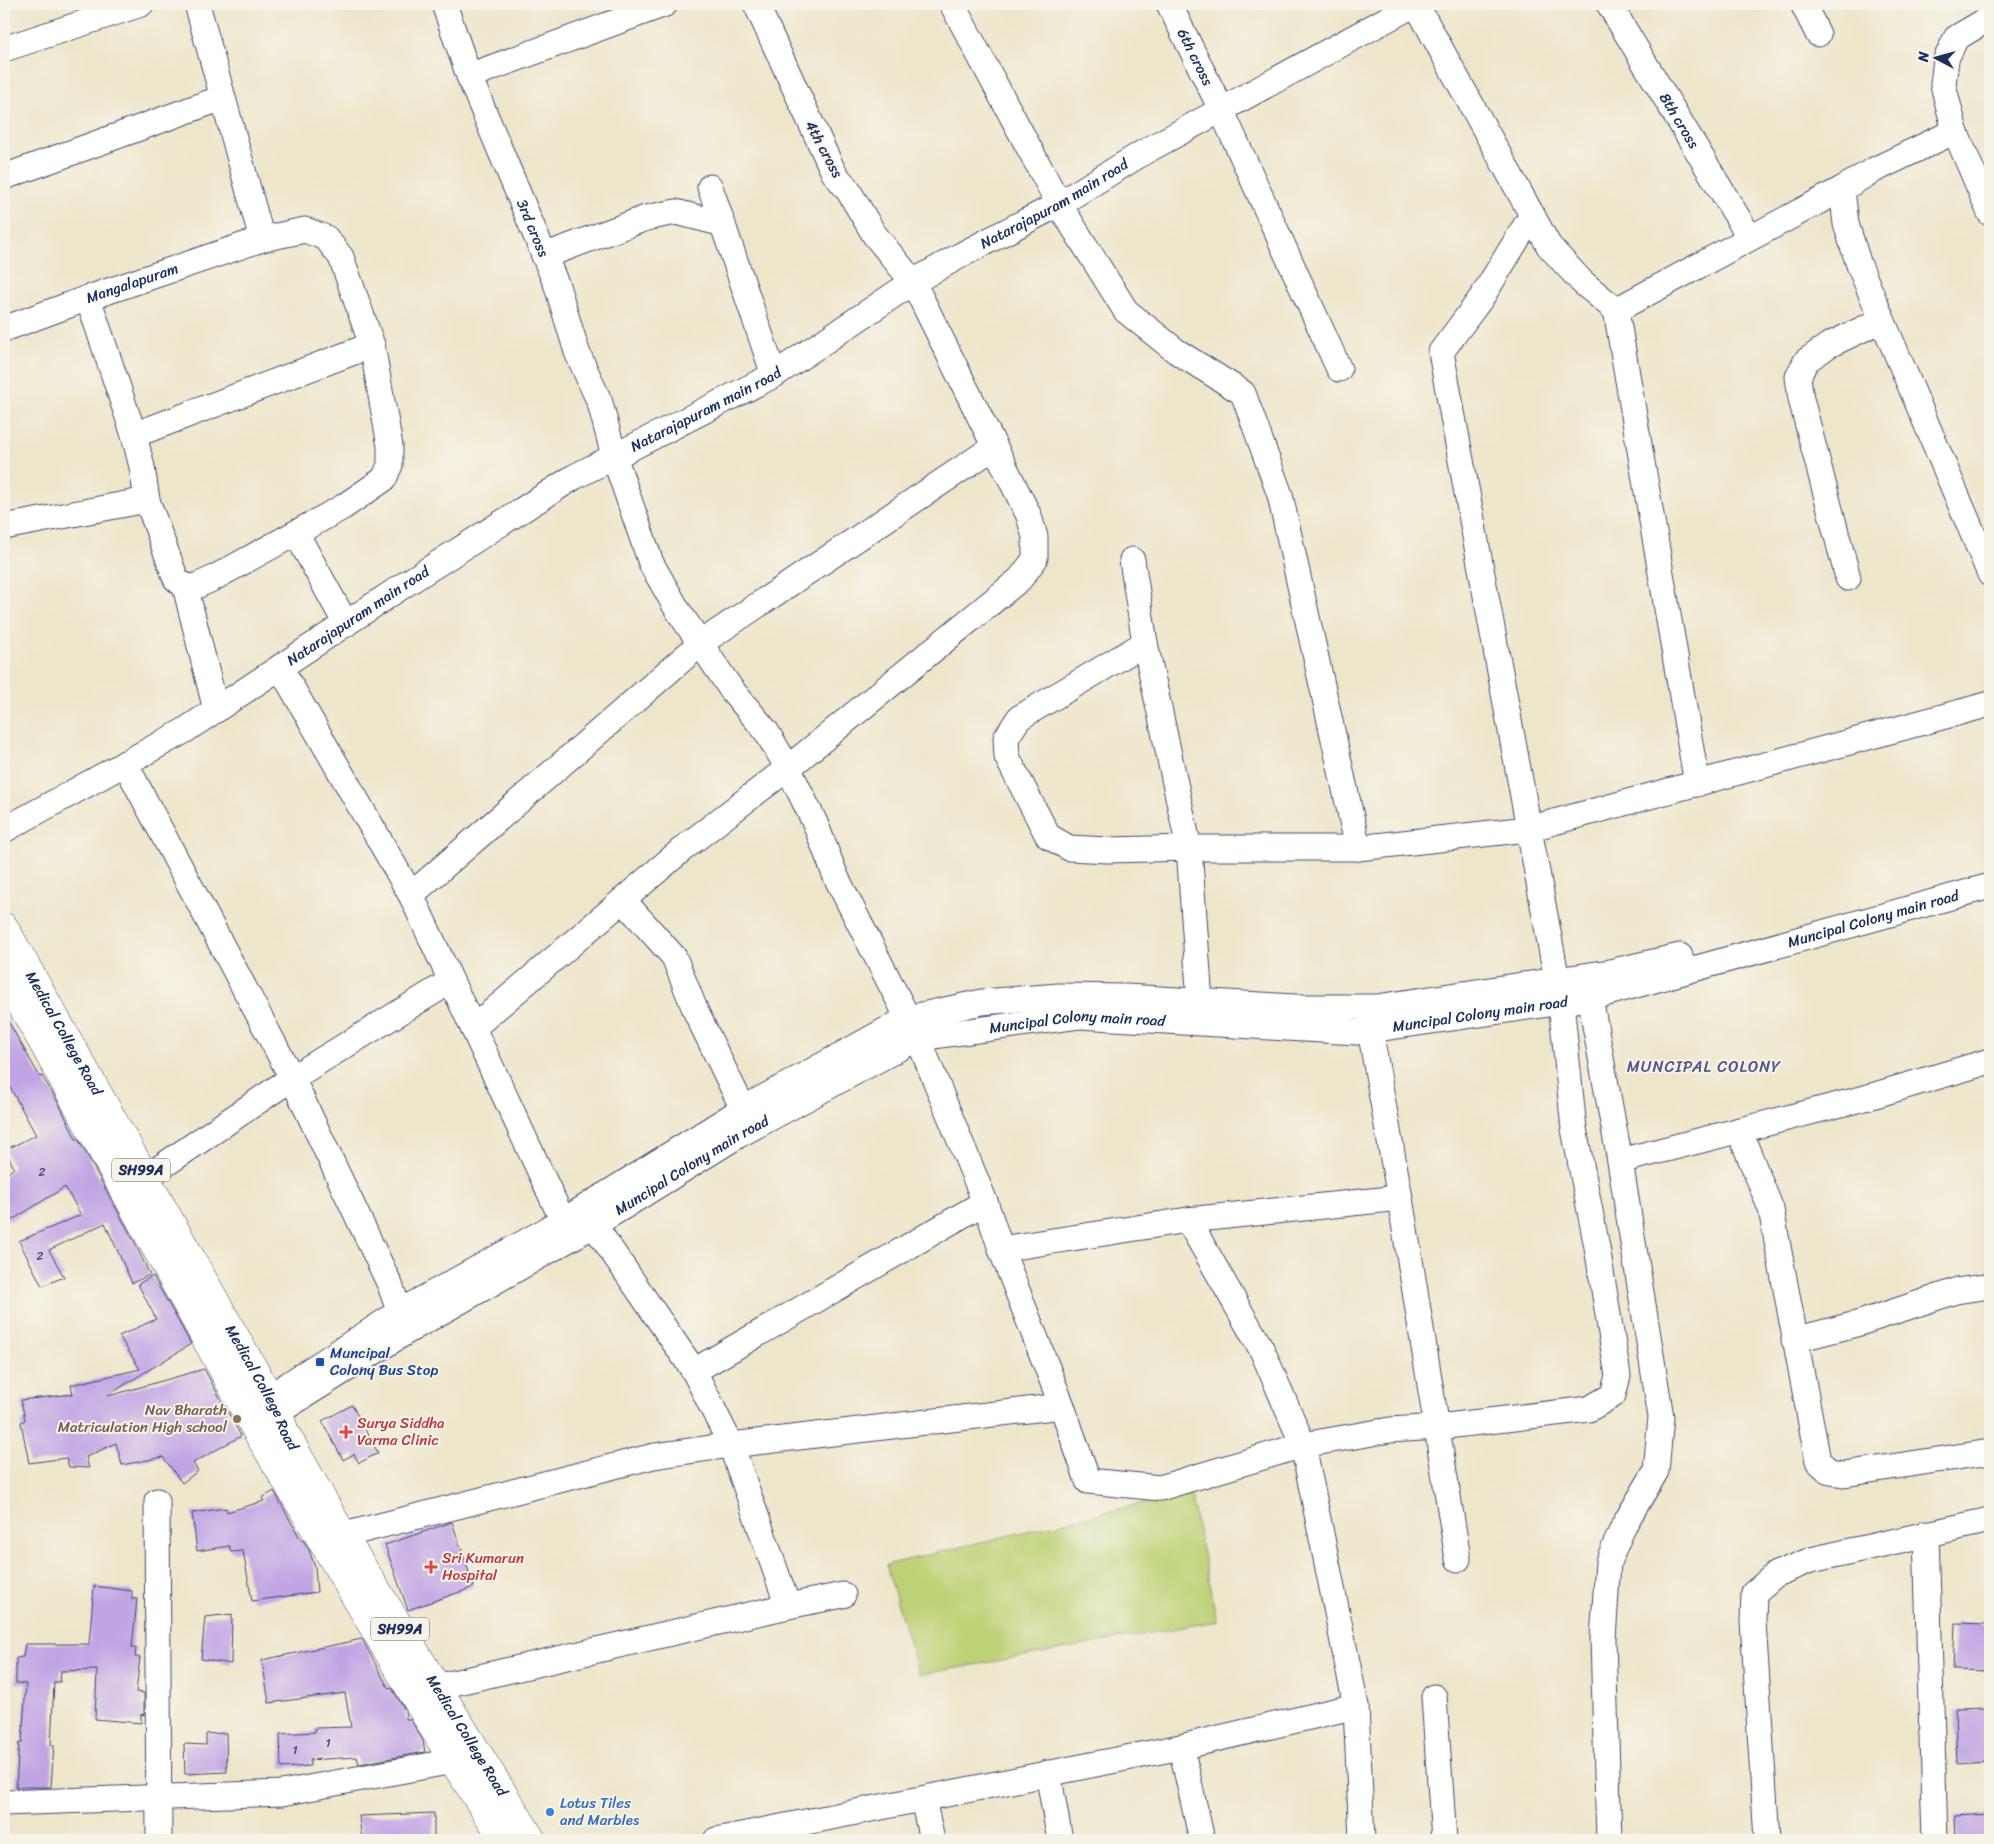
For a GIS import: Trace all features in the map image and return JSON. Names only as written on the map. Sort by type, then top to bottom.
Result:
[{"type":"main road","name":"Medical College Road","points":[[4,927],[273,1405],[332,1537]]},
{"type":"main road","name":"Medical College Road","points":[[4,978],[44,1043],[257,1432],[332,1537],[425,1692],[532,1840]]},
{"type":"main road","name":"Medical College Road","points":[[425,1692],[453,1761],[504,1840]]},
{"type":"street","points":[[4,49],[140,4]]},
{"type":"street","points":[[197,4],[262,239]]},
{"type":"street","name":"3rd cross","points":[[444,4],[469,76],[557,286],[577,352],[600,402],[614,456],[651,563],[677,609],[731,689],[766,731],[788,768],[815,824],[836,877],[913,1028],[985,1202],[1001,1250],[1062,1406],[1088,1481],[1160,1488],[1302,1445]]},
{"type":"street","points":[[469,76],[665,4]]},
{"type":"street","name":"4th cross","points":[[473,1028],[685,848],[788,768],[1020,578],[1035,559],[1036,537],[1029,516],[913,282],[874,234],[848,190],[834,173],[756,4]]},
{"type":"street","points":[[952,4],[1059,204],[1126,311],[1176,351],[1243,393],[1280,495],[1358,848]]},
{"type":"street","name":"6th cross","points":[[1169,4],[1221,110],[1339,369]]},
{"type":"street","points":[[1416,4],[1549,246],[1582,282],[1616,310],[1697,784]]},
{"type":"street","name":"Natarajapuram main road","points":[[4,830],[184,731],[574,477],[774,376],[913,282],[1059,204],[1136,156],[1416,4]]},
{"type":"street","name":"8th cross","points":[[1609,4],[1750,238]]},
{"type":"street","points":[[1803,4],[1818,34]]},
{"type":"street","points":[[1990,18],[1956,38],[1946,59],[1942,85],[1955,131],[1990,213]]},
{"type":"street","points":[[4,177],[222,98]]},
{"type":"street","points":[[1616,310],[1874,170],[1955,131]]},
{"type":"street","points":[[710,187],[774,376]]},
{"type":"street","points":[[1842,189],[1846,224],[1858,266],[1990,574]]},
{"type":"street","points":[[544,256],[646,218],[676,212],[723,224]]},
{"type":"street","points":[[1302,1445],[1390,1430],[1438,1427],[1589,1409],[1613,1395],[1618,1376],[1597,1247],[1574,1129],[1558,991],[1441,352],[1482,297],[1532,215]]},
{"type":"street","name":"Mangalapuram","points":[[4,329],[88,298],[262,239],[305,230],[326,238],[341,256],[372,345],[390,446],[390,465],[384,479],[343,507],[212,579],[194,587],[185,586]]},
{"type":"street","points":[[88,298],[134,435],[142,467],[147,500],[176,579],[185,586],[216,710]]},
{"type":"street","points":[[1848,578],[1801,399],[1798,377],[1806,360],[1829,345],[1882,320]]},
{"type":"street","points":[[134,435],[372,345]]},
{"type":"street","points":[[411,895],[701,643],[994,447]]},
{"type":"street","points":[[4,527],[147,500]]},
{"type":"street","points":[[296,533],[346,624]]},
{"type":"street","points":[[1132,560],[1144,643],[1189,848],[1200,1012],[1295,1007],[1377,1006],[1558,991],[1610,972],[1682,955],[1877,902],[1990,868]]},
{"type":"street","points":[[1144,643],[1019,718],[1006,738],[1007,757],[1048,836],[1069,848],[1108,850],[1358,848],[1528,829],[1990,704]]},
{"type":"street","points":[[280,667],[411,895],[568,1229],[748,1119],[696,1012],[674,957],[624,900]]},
{"type":"street","points":[[125,763],[292,1078],[390,1285],[404,1321]]},
{"type":"street","name":"Muncipal Colony main road","points":[[257,1432],[273,1405],[404,1321],[568,1229],[594,1225],[748,1119],[913,1028],[1079,1016],[1200,1012],[1357,1032],[1558,991],[1590,998],[1990,886]]},
{"type":"street","points":[[145,1178],[292,1078],[451,981]]},
{"type":"street","points":[[1590,998],[1620,1161],[1661,1417],[1656,1472],[1624,1525],[1608,1562],[1603,1639],[1609,1840]]},
{"type":"street","points":[[1370,1030],[1400,1198],[1458,1559]]},
{"type":"street","points":[[1620,1161],[1865,1098],[1990,1061]]},
{"type":"street","points":[[1739,1130],[1770,1209],[1818,1461],[1830,1472],[1844,1474],[1990,1452]]},
{"type":"street","points":[[1001,1250],[1188,1220],[1400,1198]]},
{"type":"street","points":[[694,1371],[985,1202]]},
{"type":"street","points":[[1188,1220],[1262,1350],[1302,1445],[1356,1706],[1362,1840]]},
{"type":"street","points":[[594,1225],[694,1371],[731,1445],[788,1606]]},
{"type":"street","points":[[1794,1340],[1860,1322],[1956,1291],[1990,1286]]},
{"type":"street","points":[[332,1537],[654,1456],[731,1445],[1062,1406]]},
{"type":"street","points":[[158,1501],[159,1840]]},
{"type":"street","points":[[1767,1840],[1752,1621],[1754,1593],[1776,1574],[1811,1560],[1990,1520]]},
{"type":"street","points":[[1926,1533],[1935,1840]]},
{"type":"street","points":[[425,1692],[788,1606],[843,1595]]},
{"type":"street","points":[[1434,1698],[1444,1840]]},
{"type":"street","points":[[716,1840],[801,1832],[923,1799],[1182,1747],[1356,1706]]},
{"type":"street","points":[[1182,1747],[1202,1840]]},
{"type":"street","points":[[4,1803],[282,1793],[453,1761]]},
{"type":"street","points":[[1048,1774],[1060,1840]]},
{"type":"street","points":[[923,1799],[932,1840]]},
{"type":"green space","points":[[1190,1492],[1217,1621],[919,1675],[886,1565]]},
{"type":"building","points":[[4,1014],[40,1077],[42,1076],[59,1104],[76,1139],[78,1139],[134,1241],[150,1275],[132,1283],[105,1223],[49,1250],[64,1277],[42,1286],[19,1241],[81,1215],[65,1187],[9,1222],[4,1212],[4,1176],[14,1168],[5,1150],[36,1135],[4,1076]]},
{"type":"building","points":[[153,1276],[191,1344],[108,1395],[204,1369],[241,1436],[193,1463],[198,1471],[182,1483],[163,1457],[122,1465],[116,1443],[86,1457],[89,1468],[69,1467],[66,1458],[29,1463],[21,1422],[25,1420],[21,1400],[73,1394],[71,1385],[140,1369],[119,1336],[156,1319],[138,1284]]},
{"type":"building","points":[[352,1405],[378,1453],[359,1463],[354,1454],[343,1460],[322,1421]]},
{"type":"building","points":[[274,1491],[301,1540],[303,1540],[309,1550],[315,1567],[317,1592],[252,1601],[243,1551],[231,1552],[229,1546],[197,1551],[192,1513],[226,1508],[227,1512],[264,1501],[262,1498]]},
{"type":"building","points":[[452,1522],[474,1587],[408,1610],[385,1545]]},
{"type":"building","points":[[94,1586],[132,1591],[132,1599],[137,1599],[132,1648],[136,1648],[135,1657],[140,1657],[136,1692],[144,1693],[144,1715],[141,1714],[141,1723],[95,1719],[97,1670],[61,1671],[60,1682],[54,1682],[51,1745],[54,1745],[51,1787],[16,1787],[19,1743],[22,1743],[26,1684],[16,1683],[16,1658],[23,1657],[25,1644],[89,1644]]},
{"type":"building","points":[[232,1614],[231,1664],[201,1659],[205,1617]]},
{"type":"building","points":[[1955,1623],[1990,1624],[1990,1671],[1953,1670]]},
{"type":"building","points":[[362,1639],[389,1689],[392,1688],[405,1710],[406,1719],[410,1719],[423,1741],[425,1752],[359,1764],[357,1757],[310,1760],[310,1766],[281,1768],[280,1734],[315,1732],[315,1728],[351,1727],[345,1693],[269,1703],[262,1660]]},
{"type":"building","points":[[1990,1708],[1990,1762],[1957,1764],[1955,1709]]},
{"type":"building","points":[[226,1733],[227,1772],[185,1774],[184,1744],[206,1745],[206,1734]]},
{"type":"building","points":[[434,1813],[434,1840],[362,1840],[359,1816]]},
{"type":"building","points":[[1990,1814],[1990,1840],[1956,1840],[1955,1816]]},
{"type":"place","name":"Muncipal Colony Bus Stop","points":[[320,1362]]},
{"type":"place","name":"Nav Bharath Matriculation High school","points":[[237,1419]]},
{"type":"place","name":"Surya Siddha Varma Clinic","points":[[346,1432]]},
{"type":"place","name":"Sri Kumarun Hospital","points":[[431,1567]]},
{"type":"place","name":"Lotus Tiles and Marbles","points":[[550,1812]]},
{"type":"district","name":"MUNCIPAL COLONY","points":[[1704,1066]]}]
